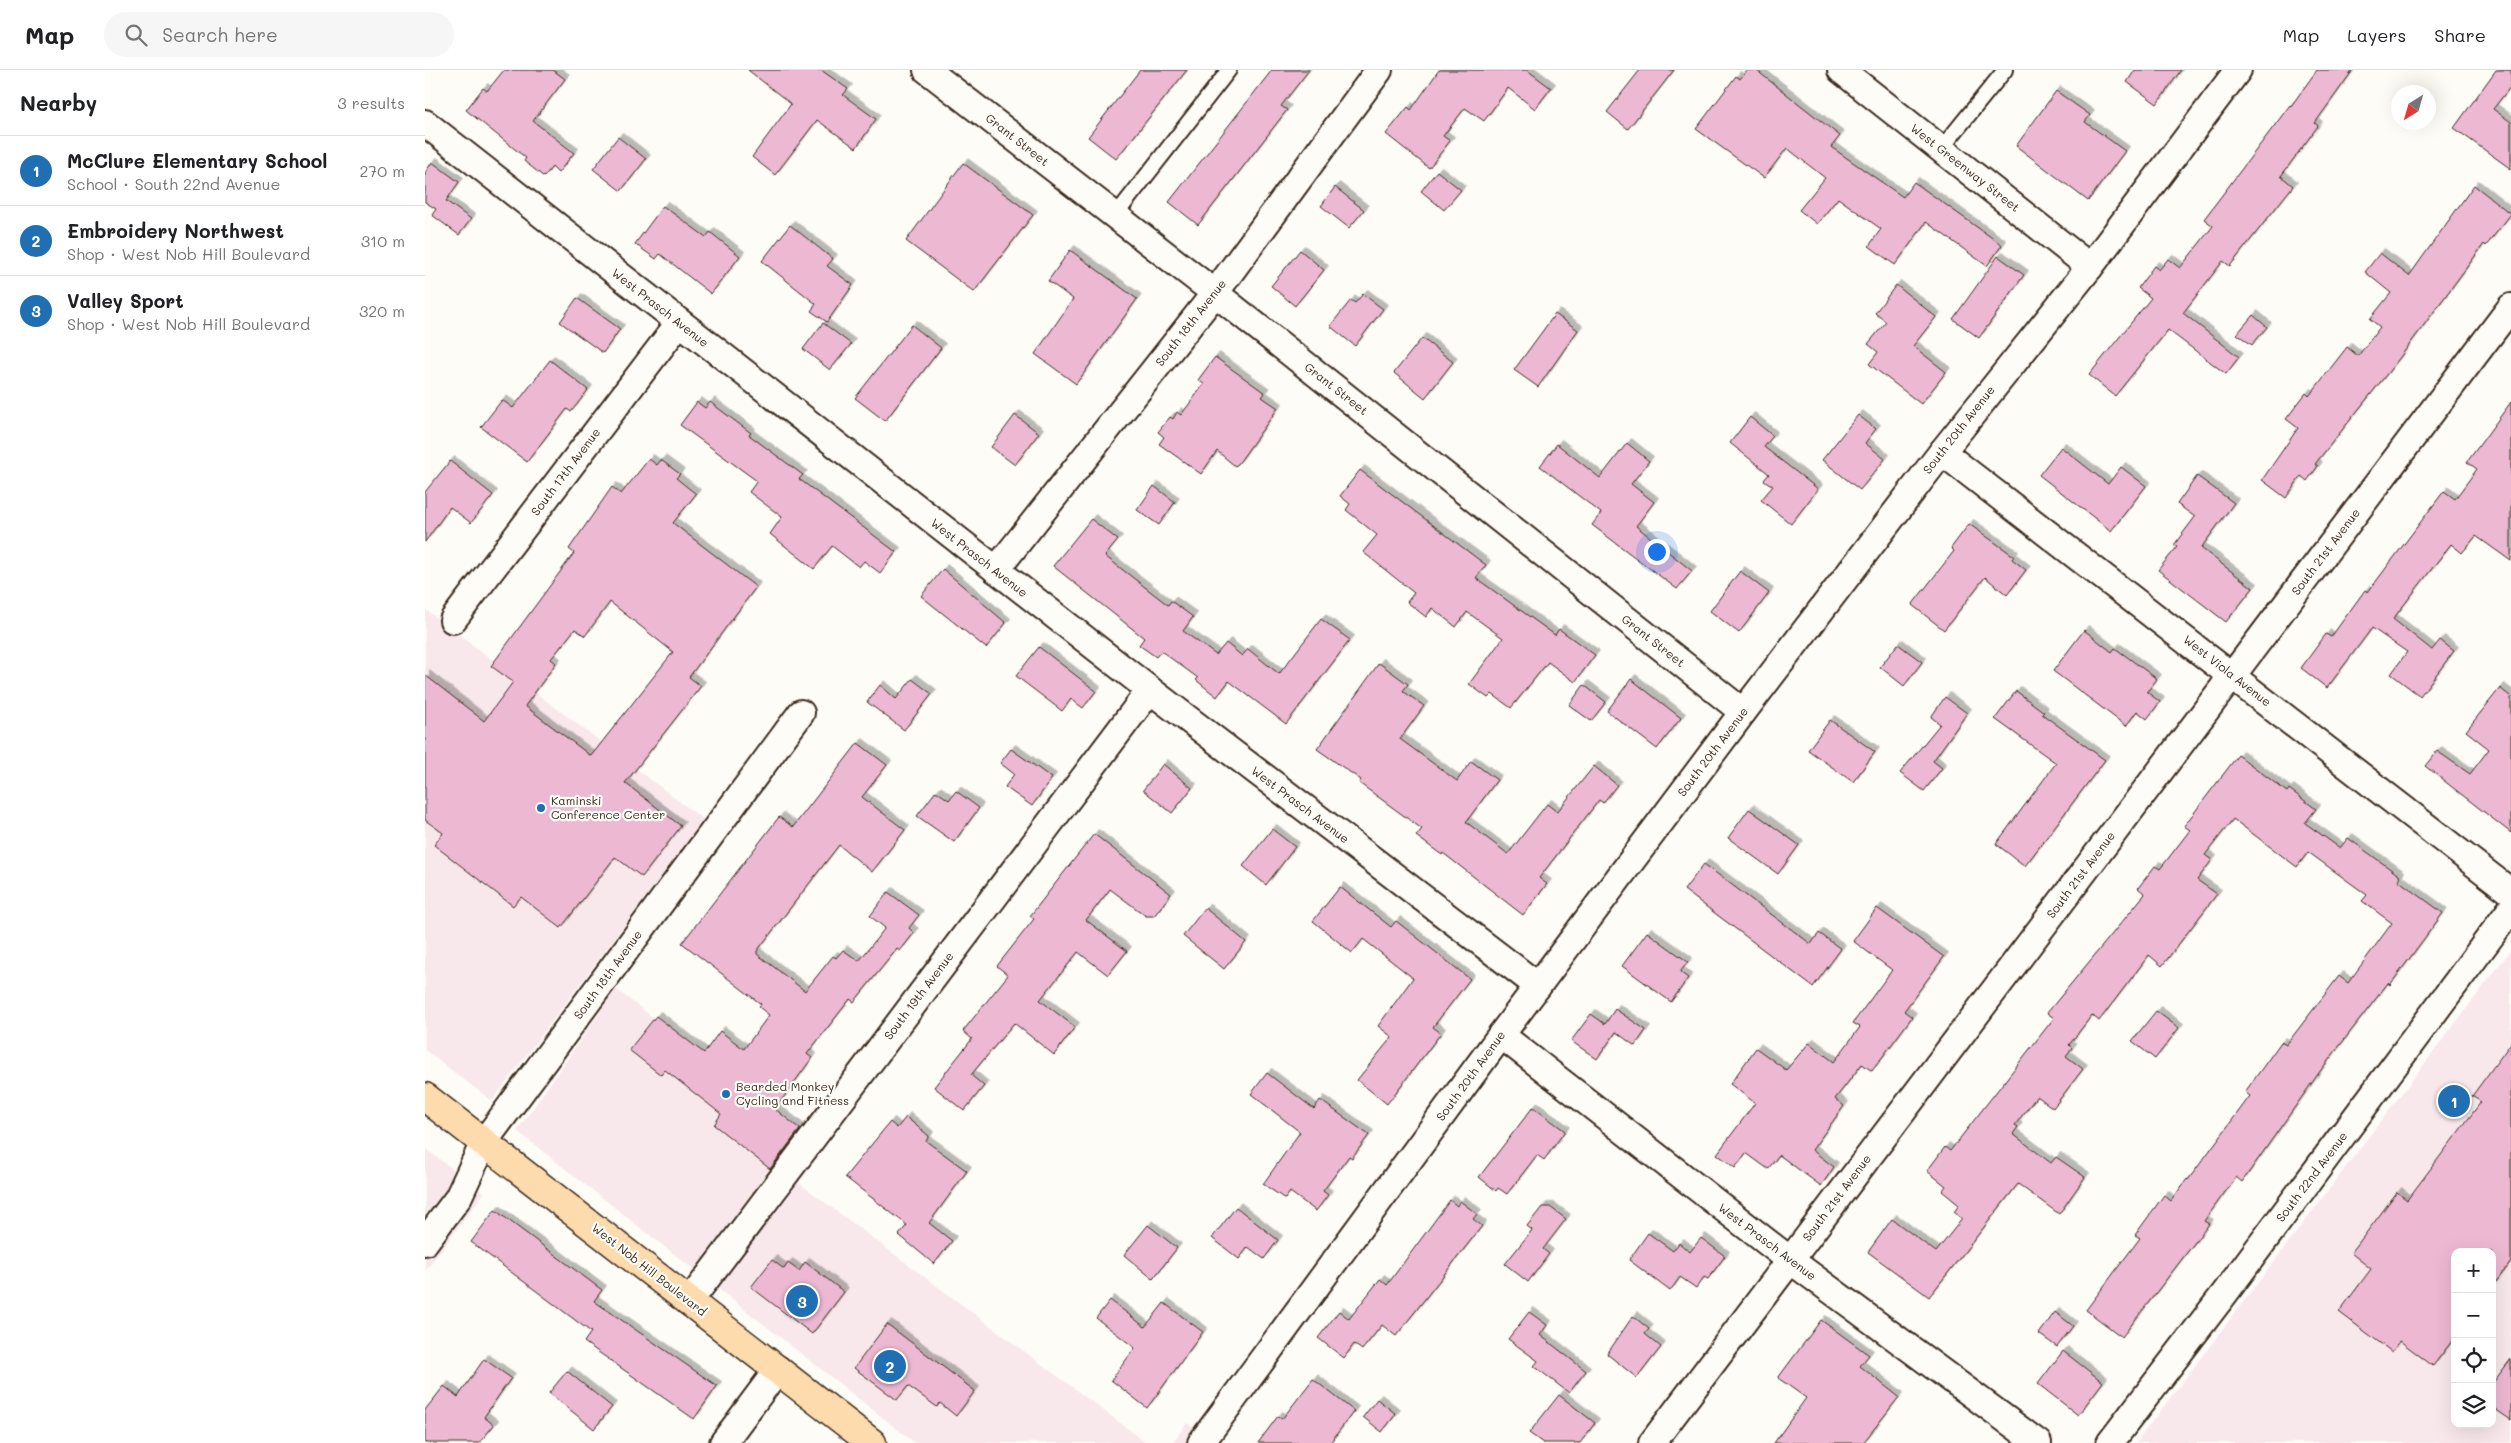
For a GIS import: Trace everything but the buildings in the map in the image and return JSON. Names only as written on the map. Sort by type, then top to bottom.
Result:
[{"type":"main road","name":"West Nob Hill Boulevard","points":[[425,1096],[873,1443]]},
{"type":"street","name":"Grant Street","points":[[927,70],[1215,294],[1743,712]]},
{"type":"street","name":"South 18th Avenue","points":[[996,570],[1215,294],[1379,70]]},
{"type":"street","name":"West Greenway Street","points":[[1841,70],[2090,267]]},
{"type":"street","name":"South 20th Avenue","points":[[1201,1443],[1501,1035],[1743,712],[1942,452],[2090,267],[2238,70]]},
{"type":"street","name":"West Prasch Avenue","points":[[425,123],[679,324],[1149,690],[1538,986]]},
{"type":"street","name":"South 21st Avenue","points":[[1652,1443],[2511,307]]},
{"type":"street","name":"South 17th Avenue","points":[[453,620],[679,324]]},
{"type":"street","name":"West Viola Avenue","points":[[1942,452],[2233,675],[2511,892]]},
{"type":"street","name":"South 19th Avenue","points":[[689,1302],[1149,690]]},
{"type":"street","name":"South 18th Avenue","points":[[425,1242],[458,1198],[484,1142],[801,713]]},
{"type":"street","name":"South 22nd Avenue","points":[[2110,1443],[2225,1293],[2511,909]]},
{"type":"street","name":"West Prasch Avenue","points":[[1501,1035],[1790,1260],[2038,1443]]},
{"type":"street","points":[[723,1443],[778,1369]]},
{"type":"lane","points":[[1115,216],[1229,70]]},
{"type":"lane","points":[[1941,149],[2005,70]]},
{"type":"shaded area","points":[[425,609],[704,820],[492,1101],[425,1050]]},
{"type":"shaded area","points":[[2511,950],[2511,1443],[2136,1443]]},
{"type":"shaded area","points":[[616,989],[824,1149],[799,1183],[1147,1443],[915,1443],[517,1131]]},
{"type":"shaded area","points":[[425,1148],[484,1193],[425,1271]]},
{"type":"shaded area","points":[[1187,1423],[1213,1443],[1172,1443]]},
{"type":"place","name":"Kaminski Conference Center","points":[[541,808]]},
{"type":"place","name":"Bearded Monkey Cycling and Fitness","points":[[726,1094]]},
{"type":"place","name":"McClure Elementary School","points":[[2454,1101]]},
{"type":"place","name":"Valley Sport","points":[[802,1301]]},
{"type":"place","name":"Embroidery Northwest","points":[[890,1366]]}]
